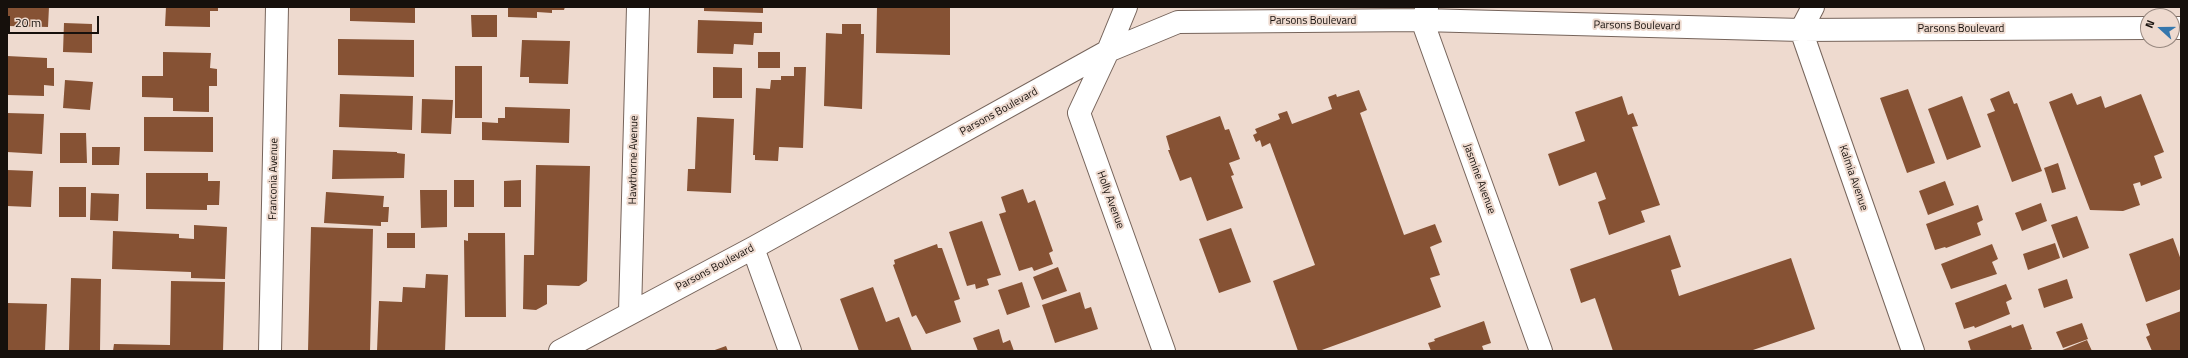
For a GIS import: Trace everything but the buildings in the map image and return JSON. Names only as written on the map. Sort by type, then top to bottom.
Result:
[{"type":"street","name":"Franconia Avenue","points":[[270,351],[277,7]]},
{"type":"street","name":"Hawthorne Avenue","points":[[630,313],[638,7]]},
{"type":"street","name":"Holly Avenue","points":[[1126,7],[1108,51],[1079,113],[1164,351]]},
{"type":"street","points":[[1802,30],[1813,7]]},
{"type":"street","name":"Parsons Boulevard","points":[[560,351],[753,248],[1108,51],[1178,22],[1425,14],[1802,30],[2140,28]]},
{"type":"street","name":"Jasmine Avenue","points":[[1425,14],[1541,351]]},
{"type":"street","name":"Kalmia Avenue","points":[[1802,30],[1913,351]]},
{"type":"street","points":[[753,248],[790,351]]}]
